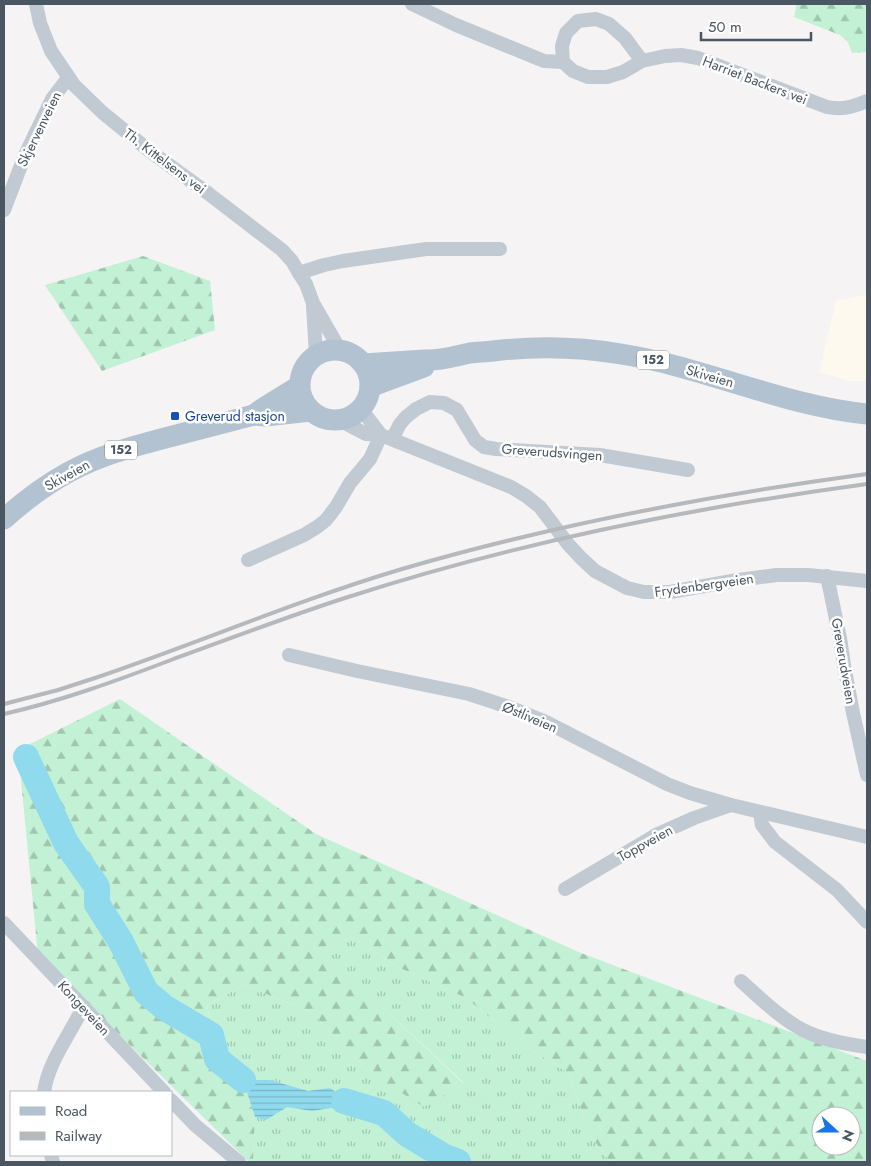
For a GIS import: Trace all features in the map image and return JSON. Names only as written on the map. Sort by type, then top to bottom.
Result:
[{"type":"main road","name":"Skiveien","points":[[364,364],[432,360],[510,349],[550,348],[589,350],[660,361],[802,402],[867,414]]},
{"type":"main road","points":[[311,411],[303,400],[300,386],[301,376],[305,367],[316,355],[326,351],[340,350],[353,355],[364,364],[369,377],[370,387],[368,398],[361,409],[352,416],[339,420]]},
{"type":"main road","name":"Skiveien","points":[[370,387],[425,366],[432,360]]},
{"type":"main road","name":"Skiveien","points":[[254,415],[300,386]]},
{"type":"main road","name":"Skiveien","points":[[4,519],[22,502],[43,488],[92,461],[138,445],[254,415],[265,416],[311,411]]},
{"type":"main road","name":"152","points":[[311,411],[322,418],[339,420]]},
{"type":"street","name":"Th. Kittelsens vei","points":[[36,4],[40,23],[51,51],[74,85],[95,106],[151,152],[274,243],[292,261],[300,273],[313,303],[340,350]]},
{"type":"street","name":"Harriet Backers vei","points":[[412,4],[456,25],[544,61],[563,62],[573,71],[588,77],[607,77],[623,72],[642,60],[681,55],[698,58],[818,104],[837,109],[855,106],[867,101]]},
{"type":"street","points":[[563,62],[562,46],[566,33],[578,20],[596,19],[609,24],[615,29],[625,38],[642,60]]},
{"type":"street","name":"Skjervenveien","points":[[4,210],[25,155],[52,99],[60,86],[68,78]]},
{"type":"street","points":[[300,273],[324,265],[426,248],[500,249]]},
{"type":"street","name":"Th. Kittelsens vei","points":[[313,303],[316,355]]},
{"type":"street","name":"Greverudsvingen","points":[[248,560],[304,535],[326,520],[350,483],[386,437],[416,409],[430,402],[444,403],[457,410],[475,440],[484,446],[496,449],[600,455],[688,470]]},
{"type":"street","points":[[361,409],[386,437]]},
{"type":"street","name":"Frydenbergveien","points":[[339,420],[366,434],[386,437],[511,487],[540,507],[581,558],[595,570],[627,588],[644,592],[670,592],[777,574],[827,576],[867,581]]},
{"type":"street","name":"Greverudveien","points":[[827,576],[853,713],[867,775]]},
{"type":"street","name":"Østliveien","points":[[289,655],[468,694],[509,707],[546,722],[667,784],[690,793],[760,813],[867,837]]},
{"type":"street","name":"Toppveien","points":[[565,890],[656,835],[730,805]]},
{"type":"street","points":[[760,813],[762,825],[775,842],[837,890],[867,922]]},
{"type":"street","name":"Kongeveien","points":[[4,924],[163,1091]]},
{"type":"street","points":[[741,981],[776,1012],[803,1030],[847,1044],[867,1047]]},
{"type":"street","points":[[44,1091],[52,1064],[84,1009]]},
{"type":"street","points":[[172,1101],[195,1125],[239,1162]]},
{"type":"shaded area","points":[[867,294],[867,381],[850,381],[819,372],[836,301]]},
{"type":"green space","points":[[795,4],[867,4],[867,52],[852,53],[848,42],[840,35],[794,17]]},
{"type":"green space","points":[[143,256],[210,281],[215,330],[102,371],[45,285]]},
{"type":"green space","points":[[120,699],[316,834],[581,953],[867,1061],[867,1162],[610,1162],[591,1136],[567,1072],[524,1045],[466,998],[398,967],[353,937],[314,950],[389,1013],[464,1084],[424,1107],[370,1073],[311,1012],[244,985],[207,1005],[215,1046],[243,1080],[255,1117],[253,1162],[249,1162],[38,955],[18,750]]},
{"type":"green space","points":[[353,937],[398,967],[466,998],[524,1045],[567,1072],[591,1136],[610,1162],[253,1162],[255,1117],[243,1080],[215,1046],[207,1005],[244,985],[311,1012],[370,1073],[464,1083],[389,1013],[313,950]]},
{"type":"water","points":[[243,1080],[270,1080],[308,1091],[330,1088],[344,1098],[343,1106],[312,1111],[287,1107],[266,1120],[255,1117]]},
{"type":"waterway","points":[[26,757],[66,843],[97,887],[97,904],[121,942],[146,992],[165,1008],[211,1035],[217,1059],[243,1080]]},
{"type":"waterway","points":[[344,1101],[384,1113],[407,1134],[445,1157],[458,1162]]},
{"type":"railway","points":[[4,704],[95,678],[325,594],[459,553],[633,513],[809,482],[867,474]]},
{"type":"railway","points":[[4,714],[88,690],[279,620],[345,598],[473,560],[603,529],[669,516],[867,484]]},
{"type":"place","name":"Greverud stasjon","points":[[175,416]]}]
